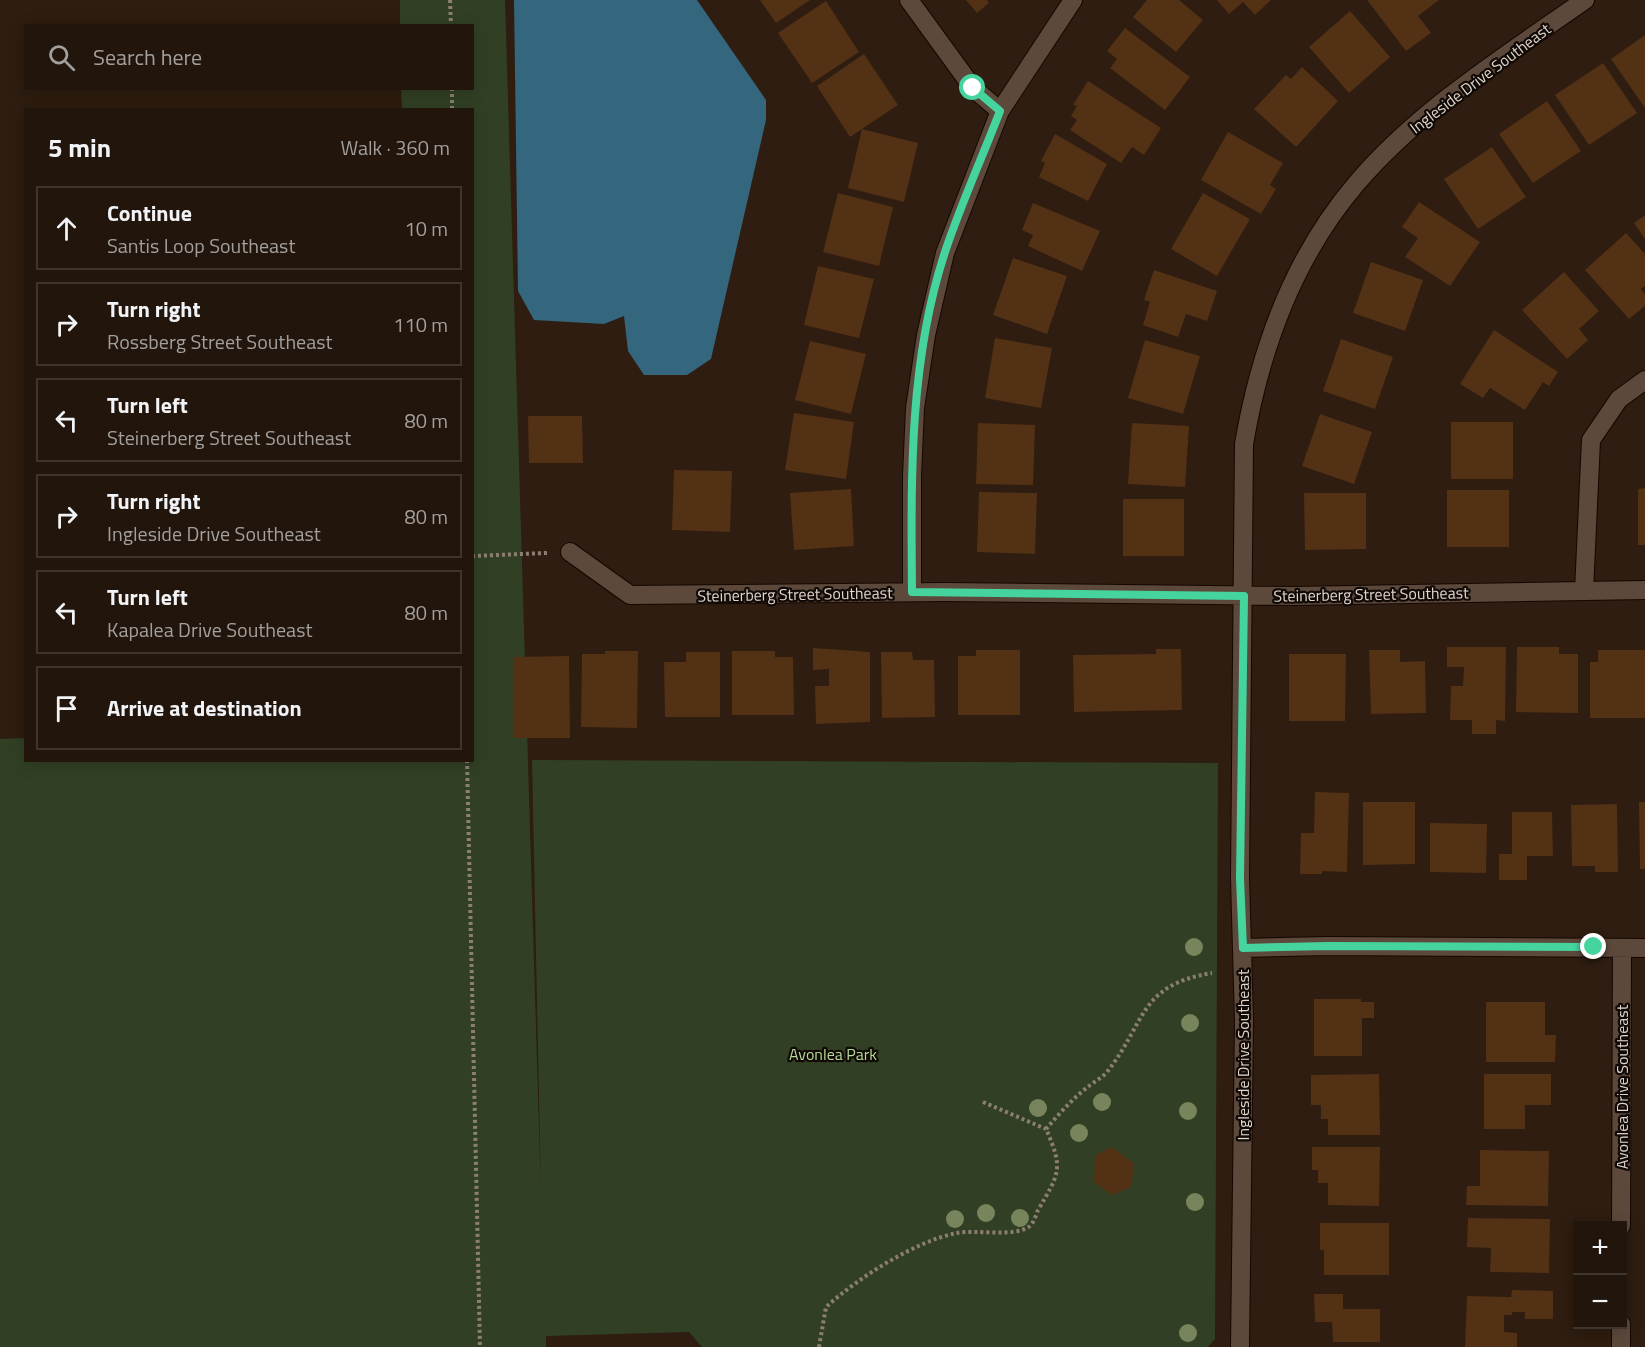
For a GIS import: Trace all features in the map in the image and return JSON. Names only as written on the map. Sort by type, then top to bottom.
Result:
[{"type":"street","points":[[909,0],[973,88],[1000,111]]},
{"type":"street","points":[[912,592],[914,419],[926,335],[945,253],[1000,111],[1073,0]]},
{"type":"street","name":"Ingleside Drive Southeast","points":[[1240,1347],[1243,948],[1240,878],[1244,444],[1250,409],[1268,341],[1312,246],[1355,185],[1397,142],[1443,102],[1585,0]]},
{"type":"street","points":[[1584,591],[1591,440],[1618,399],[1645,380]]},
{"type":"street","name":"Steinerberg Street Southeast","points":[[570,552],[630,595],[912,592],[1244,596],[1645,590]]},
{"type":"street","points":[[1243,948],[1328,946],[1645,948]]},
{"type":"street","name":"Avonlea Drive Southeast","points":[[1621,1221],[1622,948]]},
{"type":"street","points":[[1621,1329],[1621,1347]]},
{"type":"path","points":[[450,0],[451,24]]},
{"type":"path","points":[[452,90],[452,108]]},
{"type":"path","points":[[474,556],[570,552]]},
{"type":"path","points":[[467,762],[480,1347]]},
{"type":"path","points":[[1046,1129],[1088,1086],[1106,1075],[1146,1006],[1162,990],[1188,977],[1212,973]]},
{"type":"path","points":[[819,1347],[826,1307],[862,1279],[900,1257],[932,1241],[958,1232],[1019,1231],[1031,1225],[1057,1175],[1057,1151],[1046,1129],[983,1102]]},
{"type":"green space","name":"Avonlea Park","points":[[400,0],[505,0],[541,1194],[532,760],[1218,763],[1215,1339],[1208,1347],[702,1347],[689,1332],[546,1336],[546,1347],[0,1347],[0,739],[24,738],[24,762],[474,762],[474,108],[402,108],[401,90],[474,90],[474,24],[400,24]]},
{"type":"water","points":[[514,0],[697,0],[766,100],[766,120],[711,359],[687,375],[644,375],[628,351],[624,316],[604,324],[534,320],[518,291]]},
{"type":"building","points":[[760,0],[810,0],[776,23]]},
{"type":"building","points":[[966,0],[987,0],[989,3],[977,13]]},
{"type":"building","points":[[1147,0],[1179,0],[1203,20],[1176,52],[1133,17]]},
{"type":"building","points":[[1217,0],[1271,0],[1255,15],[1243,2],[1229,14]]},
{"type":"building","points":[[1367,0],[1439,0],[1418,16],[1431,33],[1406,51]]},
{"type":"building","points":[[826,1],[859,52],[812,83],[778,33]]},
{"type":"building","points":[[1350,11],[1390,57],[1349,93],[1309,47]]},
{"type":"building","points":[[1125,28],[1190,77],[1165,110],[1110,68],[1117,59],[1107,51]]},
{"type":"building","points":[[1645,35],[1645,108],[1611,59]]},
{"type":"building","points":[[864,54],[898,105],[850,137],[817,86]]},
{"type":"building","points":[[1603,63],[1637,113],[1589,145],[1555,95]]},
{"type":"building","points":[[1302,67],[1338,101],[1296,147],[1254,109],[1286,75],[1291,79]]},
{"type":"building","points":[[1088,81],[1161,128],[1144,155],[1132,147],[1121,163],[1070,130],[1077,120],[1071,116],[1077,106],[1073,105]]},
{"type":"building","points":[[1547,101],[1581,151],[1533,183],[1499,134]]},
{"type":"building","points":[[862,129],[918,143],[904,202],[848,188]]},
{"type":"building","points":[[1228,132],[1283,163],[1270,185],[1276,189],[1261,214],[1201,180]]},
{"type":"building","points":[[1055,134],[1107,164],[1088,201],[1039,177],[1045,163],[1041,161]]},
{"type":"building","points":[[1492,147],[1526,197],[1478,229],[1444,179]]},
{"type":"building","points":[[838,193],[893,207],[879,266],[823,252]]},
{"type":"building","points":[[1203,193],[1250,219],[1217,276],[1171,249]]},
{"type":"building","points":[[1419,202],[1480,242],[1450,286],[1405,257],[1418,238],[1402,227]]},
{"type":"building","points":[[1033,203],[1100,231],[1082,271],[1028,246],[1033,235],[1022,230]]},
{"type":"building","points":[[1645,215],[1645,239],[1634,223]]},
{"type":"building","points":[[1626,233],[1645,254],[1645,286],[1641,289],[1645,294],[1645,306],[1629,319],[1585,270]]},
{"type":"building","points":[[1013,258],[1067,276],[1047,334],[993,315]]},
{"type":"building","points":[[1371,262],[1423,280],[1405,331],[1353,313]]},
{"type":"building","points":[[818,266],[874,279],[859,338],[804,325]]},
{"type":"building","points":[[1154,270],[1217,291],[1207,321],[1186,314],[1178,337],[1143,325],[1150,302],[1144,300]]},
{"type":"building","points":[[1564,272],[1599,311],[1579,329],[1588,340],[1567,359],[1522,310]]},
{"type":"building","points":[[1494,330],[1558,372],[1549,386],[1543,382],[1525,410],[1490,388],[1483,398],[1460,384]]},
{"type":"building","points":[[995,338],[1052,348],[1041,408],[985,398]]},
{"type":"building","points":[[1341,339],[1393,357],[1375,409],[1323,391]]},
{"type":"building","points":[[1145,340],[1200,356],[1183,414],[1128,398]]},
{"type":"building","points":[[810,341],[866,354],[851,414],[795,400]]},
{"type":"building","points":[[794,413],[854,422],[846,479],[785,470]]},
{"type":"building","points":[[1320,414],[1372,432],[1354,484],[1302,466]]},
{"type":"building","points":[[528,416],[582,416],[583,463],[529,463]]},
{"type":"building","points":[[1451,422],[1513,422],[1513,479],[1451,479]]},
{"type":"building","points":[[978,423],[1035,425],[1033,485],[976,484]]},
{"type":"building","points":[[1132,423],[1189,426],[1185,487],[1128,484]]},
{"type":"building","points":[[674,470],[732,471],[730,532],[672,530]]},
{"type":"building","points":[[1645,488],[1645,545],[1638,545],[1638,489]]},
{"type":"building","points":[[851,489],[854,546],[794,550],[790,493]]},
{"type":"building","points":[[1447,490],[1509,490],[1509,547],[1447,547]]},
{"type":"building","points":[[979,492],[1037,493],[1035,554],[977,552]]},
{"type":"building","points":[[1304,493],[1366,493],[1366,549],[1305,550]]},
{"type":"building","points":[[1123,499],[1184,499],[1184,556],[1123,556]]},
{"type":"building","points":[[1447,647],[1506,647],[1505,721],[1496,720],[1496,734],[1472,734],[1472,720],[1450,720],[1451,686],[1463,686],[1464,667],[1447,667]]},
{"type":"building","points":[[1517,647],[1559,647],[1559,654],[1578,654],[1578,713],[1516,712]]},
{"type":"building","points":[[813,648],[870,652],[870,722],[816,724],[815,686],[829,686],[829,669],[813,670]]},
{"type":"building","points":[[1156,649],[1181,649],[1182,710],[1074,712],[1073,655],[1156,654]]},
{"type":"building","points":[[976,650],[1020,650],[1020,715],[958,715],[958,656],[976,656]]},
{"type":"building","points":[[1369,650],[1400,650],[1400,662],[1425,661],[1426,713],[1371,714]]},
{"type":"building","points":[[1598,650],[1645,650],[1645,718],[1590,718],[1590,662],[1598,662]]},
{"type":"building","points":[[605,651],[638,651],[637,728],[581,727],[582,654],[605,654]]},
{"type":"building","points":[[732,651],[775,651],[775,657],[793,657],[794,715],[732,715]]},
{"type":"building","points":[[686,652],[720,652],[720,717],[665,717],[664,662],[686,662]]},
{"type":"building","points":[[881,652],[912,652],[913,660],[934,660],[935,717],[882,718]]},
{"type":"building","points":[[1289,654],[1346,654],[1345,721],[1289,721]]},
{"type":"building","points":[[569,656],[570,738],[514,738],[514,657]]},
{"type":"building","points":[[1315,792],[1349,793],[1347,872],[1322,871],[1322,874],[1300,874],[1301,833],[1314,833]]},
{"type":"building","points":[[1363,802],[1415,802],[1415,864],[1363,865]]},
{"type":"building","points":[[1639,802],[1645,802],[1645,869],[1640,869]]},
{"type":"building","points":[[1617,804],[1618,872],[1595,872],[1595,866],[1572,866],[1571,805]]},
{"type":"building","points":[[1512,812],[1552,812],[1553,856],[1527,856],[1527,880],[1499,880],[1499,854],[1512,854]]},
{"type":"building","points":[[1430,823],[1487,824],[1486,873],[1430,872]]},
{"type":"building","points":[[1314,999],[1361,999],[1361,1002],[1374,1002],[1374,1018],[1362,1018],[1362,1056],[1314,1056]]},
{"type":"building","points":[[1486,1002],[1545,1002],[1545,1035],[1556,1035],[1555,1062],[1486,1062]]},
{"type":"building","points":[[1379,1074],[1380,1135],[1328,1135],[1328,1119],[1321,1119],[1321,1105],[1311,1105],[1311,1075]]},
{"type":"building","points":[[1484,1074],[1551,1074],[1551,1105],[1525,1105],[1525,1129],[1484,1129]]},
{"type":"building","points":[[1112,1147],[1134,1164],[1131,1187],[1112,1195],[1094,1182],[1095,1155]]},
{"type":"building","points":[[1312,1147],[1380,1147],[1379,1206],[1328,1205],[1328,1183],[1318,1183],[1318,1170],[1312,1170]]},
{"type":"building","points":[[1480,1150],[1549,1151],[1548,1206],[1466,1205],[1467,1186],[1480,1186]]},
{"type":"building","points":[[1468,1218],[1550,1219],[1549,1273],[1490,1272],[1491,1248],[1467,1247]]},
{"type":"building","points":[[1320,1223],[1389,1223],[1389,1275],[1324,1275],[1324,1250],[1320,1250]]},
{"type":"building","points":[[1512,1290],[1553,1291],[1553,1319],[1525,1319],[1525,1312],[1512,1312],[1512,1315],[1504,1315],[1504,1332],[1517,1333],[1517,1347],[1465,1347],[1467,1296],[1511,1297]]},
{"type":"building","points":[[1314,1294],[1343,1294],[1343,1309],[1380,1309],[1380,1342],[1333,1342],[1332,1322],[1315,1322]]},
{"type":"route","points":[[973,88],[1000,111],[945,253],[926,335],[915,408],[912,476],[912,592],[1244,596],[1240,878],[1243,948],[1594,947]]}]
